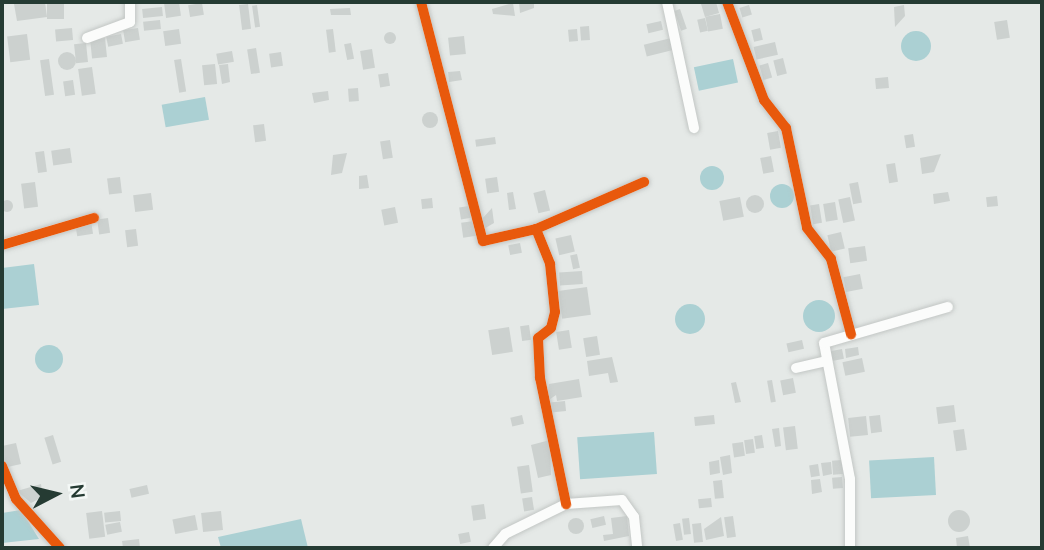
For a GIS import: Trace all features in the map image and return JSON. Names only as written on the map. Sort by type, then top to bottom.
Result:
[{"type":"street","points":[[87,38],[130,22],[130,2]]},
{"type":"street","points":[[421,2],[480,236],[487,242],[536,229],[644,182]]},
{"type":"street","points":[[667,2],[694,128]]},
{"type":"street","points":[[727,2],[764,100],[786,128],[807,228],[831,259],[851,334]]},
{"type":"street","points":[[2,245],[94,218]]},
{"type":"street","points":[[536,229],[550,264],[555,312],[551,328],[538,338],[540,378],[566,504]]},
{"type":"street","points":[[850,548],[850,480],[824,343],[948,307]]},
{"type":"street","points":[[796,368],[827,361]]},
{"type":"street","points":[[2,466],[16,499],[60,548]]},
{"type":"street","points":[[493,548],[505,534],[566,504],[622,500],[634,517],[637,548]]},
{"type":"water","points":[[916,31],[922,32],[930,40],[930,52],[922,60],[916,61],[910,60],[902,52],[901,46],[902,40],[910,32]]},
{"type":"water","points":[[733,59],[738,82],[699,91],[694,67]]},
{"type":"water","points":[[205,97],[209,120],[166,127],[162,105]]},
{"type":"water","points":[[712,166],[721,169],[724,178],[721,187],[712,190],[703,187],[700,178],[703,169]]},
{"type":"water","points":[[782,184],[793,191],[794,196],[787,207],[782,208],[771,201],[770,196],[777,185]]},
{"type":"water","points":[[34,264],[39,305],[2,309],[2,268]]},
{"type":"water","points":[[819,300],[830,305],[835,316],[830,327],[819,332],[808,327],[803,316],[808,305]]},
{"type":"water","points":[[690,304],[701,308],[705,319],[701,330],[690,334],[679,330],[675,319],[679,308]]},
{"type":"water","points":[[49,345],[59,349],[63,359],[59,369],[49,373],[39,369],[35,359],[39,349]]},
{"type":"water","points":[[654,432],[657,474],[580,479],[577,437]]},
{"type":"water","points":[[934,457],[936,495],[871,498],[869,460]]},
{"type":"water","points":[[21,510],[39,539],[2,543],[2,513]]},
{"type":"water","points":[[301,519],[308,548],[221,548],[218,537]]},
{"type":"building","points":[[45,2],[47,17],[17,21],[14,4]]},
{"type":"building","points":[[47,2],[64,2],[64,19],[47,19]]},
{"type":"building","points":[[179,2],[181,16],[166,18],[164,4]]},
{"type":"building","points":[[519,2],[534,2],[534,8],[520,13]]},
{"type":"building","points":[[716,2],[719,13],[705,17],[701,4]]},
{"type":"building","points":[[202,3],[204,15],[190,17],[188,5]]},
{"type":"building","points":[[513,3],[515,16],[493,14],[492,9]]},
{"type":"building","points":[[248,4],[251,29],[242,30],[239,5]]},
{"type":"building","points":[[257,5],[260,27],[255,27],[252,6]]},
{"type":"building","points":[[749,5],[752,15],[742,17],[739,8]]},
{"type":"building","points":[[904,5],[905,16],[895,27],[894,7]]},
{"type":"building","points":[[162,7],[163,16],[143,18],[142,9]]},
{"type":"building","points":[[350,8],[351,15],[331,15],[330,9]]},
{"type":"building","points":[[680,9],[687,29],[681,31],[674,11]]},
{"type":"building","points":[[720,14],[723,29],[708,32],[705,17]]},
{"type":"building","points":[[705,18],[708,31],[700,32],[697,20]]},
{"type":"building","points":[[160,20],[161,29],[144,31],[143,22]]},
{"type":"building","points":[[1007,20],[1010,38],[997,40],[994,22]]},
{"type":"building","points":[[661,21],[663,30],[648,33],[646,24]]},
{"type":"building","points":[[589,26],[590,40],[581,41],[580,27]]},
{"type":"building","points":[[72,28],[73,40],[56,41],[55,29]]},
{"type":"building","points":[[138,28],[140,40],[125,42],[123,30]]},
{"type":"building","points":[[760,28],[763,40],[754,42],[751,30]]},
{"type":"building","points":[[179,29],[181,44],[165,46],[163,31]]},
{"type":"building","points":[[333,29],[336,52],[329,53],[326,30]]},
{"type":"building","points":[[577,29],[578,41],[569,42],[568,30]]},
{"type":"building","points":[[390,32],[396,38],[390,44],[384,38]]},
{"type":"building","points":[[27,34],[30,60],[10,62],[7,36]]},
{"type":"building","points":[[121,34],[123,44],[108,47],[106,37]]},
{"type":"building","points":[[464,36],[466,54],[450,56],[448,38]]},
{"type":"building","points":[[105,38],[107,57],[92,58],[90,40]]},
{"type":"building","points":[[671,38],[674,50],[647,56],[644,45]]},
{"type":"building","points":[[775,42],[778,55],[756,60],[754,47]]},
{"type":"building","points":[[86,43],[88,62],[76,63],[74,44]]},
{"type":"building","points":[[351,43],[354,59],[347,60],[344,44]]},
{"type":"building","points":[[256,48],[260,73],[251,74],[247,49]]},
{"type":"building","points":[[372,49],[375,68],[363,70],[360,51]]},
{"type":"building","points":[[232,51],[234,62],[218,65],[216,54]]},
{"type":"building","points":[[67,52],[73,55],[76,61],[73,67],[67,70],[61,67],[58,61],[61,55]]},
{"type":"building","points":[[281,52],[283,66],[271,68],[269,54]]},
{"type":"building","points":[[783,58],[787,74],[777,76],[773,60]]},
{"type":"building","points":[[49,59],[54,95],[45,96],[40,60]]},
{"type":"building","points":[[181,59],[186,92],[179,93],[174,60]]},
{"type":"building","points":[[768,63],[772,77],[763,80],[759,65]]},
{"type":"building","points":[[215,64],[217,84],[204,85],[202,65]]},
{"type":"building","points":[[228,64],[230,82],[222,84],[219,65]]},
{"type":"building","points":[[92,67],[96,94],[82,96],[78,69]]},
{"type":"building","points":[[460,71],[462,80],[449,82],[448,72]]},
{"type":"building","points":[[388,73],[390,86],[380,87],[378,75]]},
{"type":"building","points":[[888,77],[889,88],[876,89],[875,78]]},
{"type":"building","points":[[73,80],[75,95],[65,96],[63,81]]},
{"type":"building","points":[[358,88],[359,101],[349,102],[348,89]]},
{"type":"building","points":[[328,91],[329,100],[314,103],[312,93]]},
{"type":"building","points":[[430,112],[436,114],[436,126],[430,128],[424,126],[422,120],[424,114]]},
{"type":"building","points":[[264,124],[266,141],[255,142],[253,125]]},
{"type":"building","points":[[778,131],[781,148],[770,150],[767,133]]},
{"type":"building","points":[[913,134],[915,147],[906,148],[904,135]]},
{"type":"building","points":[[495,137],[496,144],[476,147],[475,140]]},
{"type":"building","points":[[390,140],[393,158],[383,159],[380,142]]},
{"type":"building","points":[[70,148],[72,163],[53,165],[51,151]]},
{"type":"building","points":[[44,151],[47,172],[38,173],[35,152]]},
{"type":"building","points":[[347,153],[342,173],[331,175],[333,155]]},
{"type":"building","points":[[941,154],[934,172],[922,174],[920,158]]},
{"type":"building","points":[[771,156],[774,172],[763,174],[760,158]]},
{"type":"building","points":[[895,163],[898,182],[889,183],[886,164]]},
{"type":"building","points":[[367,175],[369,188],[359,189],[359,176]]},
{"type":"building","points":[[120,177],[122,193],[109,194],[107,179]]},
{"type":"building","points":[[497,177],[499,192],[487,194],[485,179]]},
{"type":"building","points":[[35,182],[38,207],[24,209],[21,184]]},
{"type":"building","points":[[858,182],[862,203],[853,204],[849,184]]},
{"type":"building","points":[[545,190],[550,210],[538,213],[533,193]]},
{"type":"building","points":[[513,192],[516,209],[509,210],[507,193]]},
{"type":"building","points":[[948,192],[950,201],[934,204],[933,194]]},
{"type":"building","points":[[151,193],[153,210],[135,212],[133,195]]},
{"type":"building","points":[[755,195],[761,198],[764,204],[761,210],[755,213],[749,210],[746,204],[749,198]]},
{"type":"building","points":[[997,196],[998,206],[987,207],[986,197]]},
{"type":"building","points":[[740,197],[744,217],[723,221],[719,201]]},
{"type":"building","points":[[850,197],[855,220],[843,223],[838,199]]},
{"type":"building","points":[[432,198],[433,208],[422,209],[421,199]]},
{"type":"building","points":[[7,200],[13,206],[7,212],[1,206]]},
{"type":"building","points":[[835,202],[838,220],[826,222],[823,204]]},
{"type":"building","points":[[819,204],[822,223],[813,224],[810,205]]},
{"type":"building","points":[[469,206],[471,218],[461,219],[459,208]]},
{"type":"building","points":[[395,207],[398,223],[384,225],[381,210]]},
{"type":"building","points":[[492,208],[494,223],[482,230],[481,220]]},
{"type":"building","points":[[108,218],[110,233],[99,234],[97,220]]},
{"type":"building","points":[[91,221],[93,234],[77,236],[75,224]]},
{"type":"building","points":[[474,221],[476,236],[463,238],[461,223]]},
{"type":"building","points":[[136,229],[138,246],[127,247],[125,230]]},
{"type":"building","points":[[841,232],[845,249],[831,252],[827,235]]},
{"type":"building","points":[[571,235],[575,252],[559,255],[555,239]]},
{"type":"building","points":[[520,243],[522,253],[510,255],[508,245]]},
{"type":"building","points":[[865,246],[867,261],[850,263],[848,248]]},
{"type":"building","points":[[577,254],[580,268],[573,269],[570,255]]},
{"type":"building","points":[[582,271],[583,284],[560,286],[559,273]]},
{"type":"building","points":[[860,274],[863,289],[846,292],[843,277]]},
{"type":"building","points":[[587,287],[591,315],[562,319],[558,291]]},
{"type":"building","points":[[529,325],[531,340],[522,341],[520,326]]},
{"type":"building","points":[[509,327],[513,352],[492,355],[488,330]]},
{"type":"building","points":[[569,330],[572,348],[559,350],[556,332]]},
{"type":"building","points":[[597,336],[600,355],[586,357],[583,338]]},
{"type":"building","points":[[802,340],[804,349],[788,352],[786,344]]},
{"type":"building","points":[[858,347],[859,355],[846,358],[845,349]]},
{"type":"building","points":[[842,349],[844,359],[832,361],[830,351]]},
{"type":"building","points":[[612,357],[618,382],[610,383],[608,373],[589,376],[587,361]]},
{"type":"building","points":[[862,358],[865,372],[845,376],[842,362]]},
{"type":"building","points":[[793,378],[796,393],[783,395],[780,380]]},
{"type":"building","points":[[579,379],[582,397],[557,401],[556,395],[546,402],[549,384]]},
{"type":"building","points":[[772,380],[776,402],[771,403],[767,381]]},
{"type":"building","points":[[736,382],[741,402],[735,403],[731,383]]},
{"type":"building","points":[[565,401],[566,411],[551,413],[550,403]]},
{"type":"building","points":[[954,405],[956,422],[938,424],[936,407]]},
{"type":"building","points":[[522,415],[524,424],[512,426],[510,418]]},
{"type":"building","points":[[714,415],[715,424],[695,426],[694,417]]},
{"type":"building","points":[[880,415],[882,432],[871,433],[869,416]]},
{"type":"building","points":[[866,416],[868,435],[850,437],[848,418]]},
{"type":"building","points":[[795,426],[798,449],[786,450],[783,427]]},
{"type":"building","points":[[779,428],[781,446],[775,447],[772,429]]},
{"type":"building","points":[[964,429],[967,450],[956,451],[953,431]]},
{"type":"building","points":[[53,435],[61,462],[53,464],[44,438]]},
{"type":"building","points":[[762,435],[764,448],[756,449],[754,436]]},
{"type":"building","points":[[753,439],[755,453],[746,454],[744,440]]},
{"type":"building","points":[[550,440],[551,475],[538,478],[531,445]]},
{"type":"building","points":[[743,442],[745,456],[734,457],[732,444]]},
{"type":"building","points":[[16,443],[21,464],[3,468],[2,446]]},
{"type":"building","points":[[730,455],[732,473],[723,475],[720,457]]},
{"type":"building","points":[[719,460],[720,473],[710,475],[709,462]]},
{"type":"building","points":[[842,460],[843,474],[833,475],[832,461]]},
{"type":"building","points":[[831,462],[832,474],[823,476],[821,463]]},
{"type":"building","points":[[818,464],[820,476],[811,477],[809,465]]},
{"type":"building","points":[[529,465],[533,492],[521,493],[517,467]]},
{"type":"building","points":[[842,477],[843,488],[833,489],[832,478]]},
{"type":"building","points":[[820,479],[822,492],[812,494],[811,480]]},
{"type":"building","points":[[722,480],[724,498],[715,499],[713,481]]},
{"type":"building","points":[[41,484],[43,497],[31,503],[17,491]]},
{"type":"building","points":[[147,485],[149,494],[131,498],[129,489]]},
{"type":"building","points":[[532,497],[534,510],[524,511],[522,499]]},
{"type":"building","points":[[711,498],[712,507],[699,508],[698,499]]},
{"type":"building","points":[[484,504],[486,519],[473,521],[471,506]]},
{"type":"building","points":[[959,510],[969,517],[970,521],[963,531],[959,532],[949,525],[948,521],[955,511]]},
{"type":"building","points":[[102,511],[105,537],[89,539],[86,513]]},
{"type":"building","points":[[120,511],[121,521],[105,523],[104,513]]},
{"type":"building","points":[[221,511],[223,530],[203,532],[201,513]]},
{"type":"building","points":[[195,515],[198,530],[175,534],[172,519]]},
{"type":"building","points":[[604,516],[606,525],[592,528],[590,519]]},
{"type":"building","points":[[627,516],[629,536],[604,541],[603,535],[613,534],[611,518]]},
{"type":"building","points":[[733,516],[736,537],[727,538],[724,517]]},
{"type":"building","points":[[721,517],[724,536],[706,540],[704,529]]},
{"type":"building","points":[[576,518],[582,520],[582,532],[576,534],[570,532],[568,526],[570,520]]},
{"type":"building","points":[[689,518],[691,534],[684,535],[682,519]]},
{"type":"building","points":[[120,522],[122,532],[107,535],[105,525]]},
{"type":"building","points":[[680,523],[683,540],[676,541],[673,524]]},
{"type":"building","points":[[701,523],[703,542],[694,543],[692,524]]},
{"type":"building","points":[[469,532],[471,542],[460,544],[458,534]]},
{"type":"building","points":[[968,536],[970,548],[957,548],[956,538]]},
{"type":"building","points":[[139,539],[140,548],[123,548],[122,541]]},
{"type":"cycle path","points":[[421,2],[483,241],[536,229],[644,182]]},
{"type":"cycle path","points":[[727,2],[764,100],[786,128],[807,228],[831,259],[851,334]]},
{"type":"cycle path","points":[[2,245],[94,218]]},
{"type":"cycle path","points":[[536,229],[550,264],[555,312],[551,328],[538,338],[540,378],[566,504]]},
{"type":"cycle path","points":[[2,466],[16,499],[60,548]]}]
